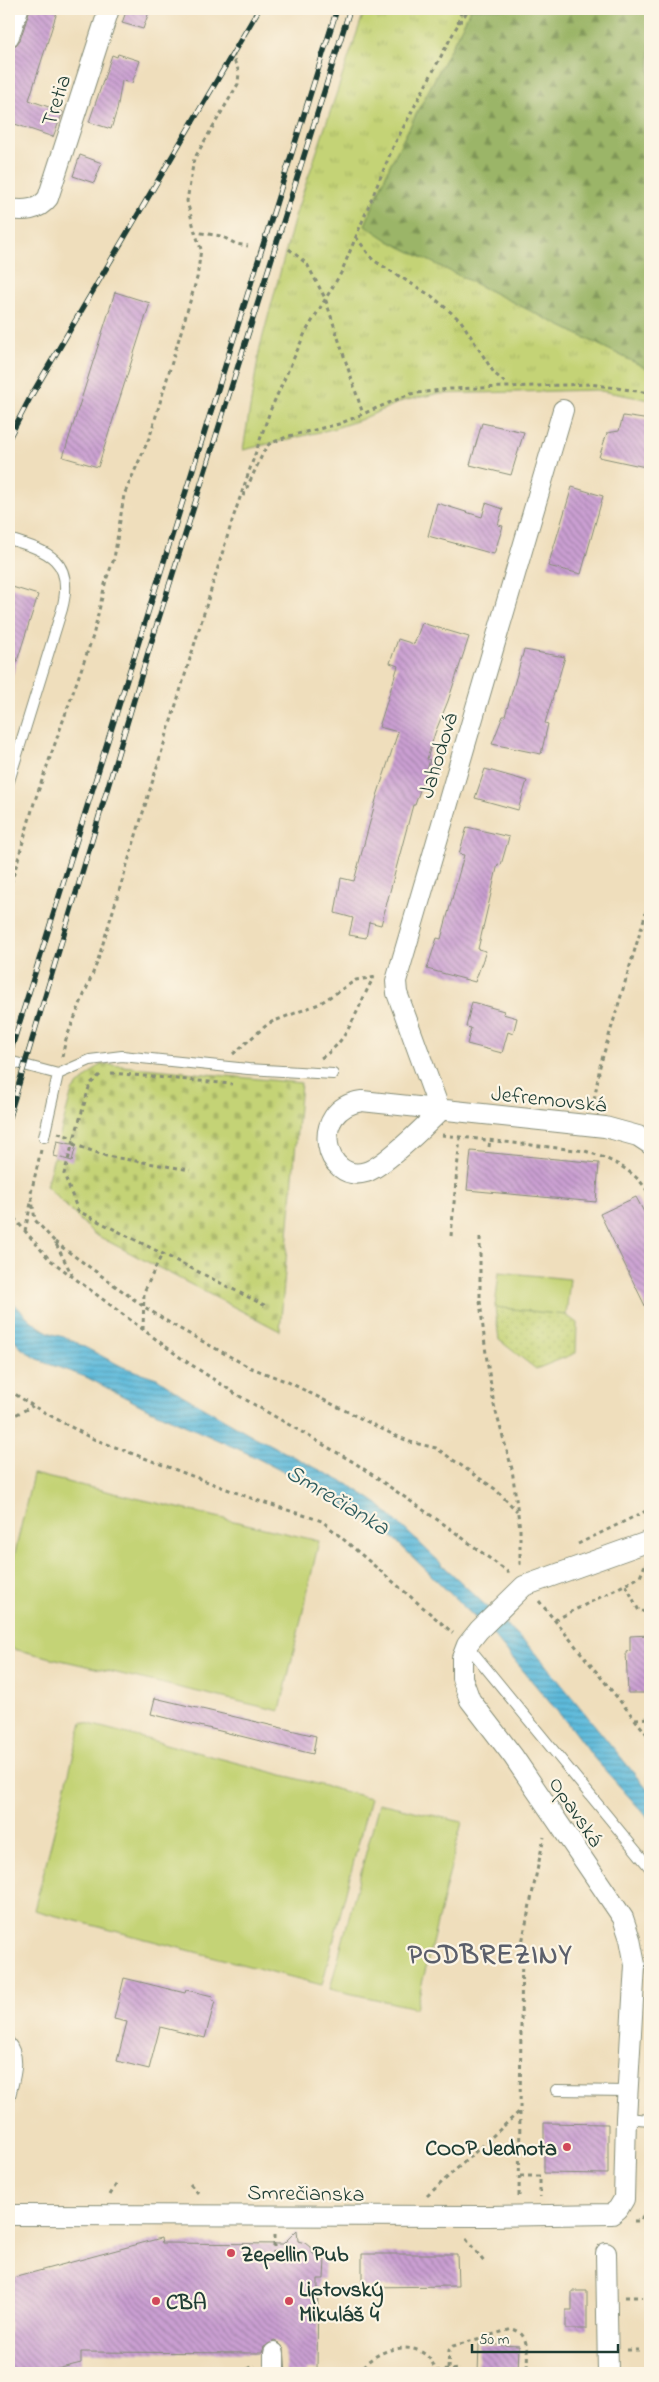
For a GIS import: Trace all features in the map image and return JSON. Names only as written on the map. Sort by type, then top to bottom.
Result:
[{"type":"street","points":[[9,36],[18,9]]},
{"type":"street","name":"Tretia","points":[[9,209],[29,210],[43,205],[48,198],[109,9]]},
{"type":"street","name":"Jahodová","points":[[440,1111],[397,993],[397,975],[563,410]]},
{"type":"street","name":"Jefremovská","points":[[440,1111],[419,1133],[365,1172],[356,1174],[339,1167],[329,1150],[330,1124],[335,1114],[352,1103],[385,1103],[440,1111],[590,1125],[638,1136],[650,1144]]},
{"type":"street","points":[[466,1645],[518,1584],[650,1541]]},
{"type":"street","name":"Opavská","points":[[466,1645],[462,1658],[462,1678],[470,1700],[513,1756],[549,1812],[623,1918],[630,1939],[635,1965],[627,2091],[624,2199],[618,2210],[612,2214],[603,2214]]},
{"type":"street","name":"Smrečianska","points":[[9,2215],[380,2217],[603,2214]]},
{"type":"street","points":[[606,2253],[608,2373]]},
{"type":"street","points":[[274,2353],[274,2373]]},
{"type":"lane","points":[[9,539],[33,546],[50,554],[61,568],[66,591],[60,617],[9,781]]},
{"type":"lane","points":[[9,1061],[58,1074],[90,1060],[122,1056],[332,1074]]},
{"type":"lane","points":[[44,1137],[58,1074]]},
{"type":"lane","points":[[466,1645],[650,1868]]},
{"type":"lane","points":[[9,2042],[15,2052],[16,2060],[9,2100]]},
{"type":"lane","points":[[556,2090],[627,2091]]},
{"type":"lane","points":[[626,2118],[650,2120]]},
{"type":"path","points":[[456,28],[462,9]]},
{"type":"path","points":[[58,1074],[66,1039],[100,953],[233,518],[270,411],[305,333],[341,273],[376,191],[382,170],[456,28],[469,9]]},
{"type":"path","points":[[9,891],[34,803],[93,636],[106,580],[114,559],[124,495],[150,436],[197,278],[201,248],[187,200],[190,173],[194,159],[238,84],[239,72],[233,58],[236,53]]},
{"type":"path","points":[[195,232],[221,236],[236,244],[248,246]]},
{"type":"path","points":[[356,237],[372,260],[433,297],[461,320],[494,374],[508,386]]},
{"type":"path","points":[[289,249],[307,264],[325,298],[363,414]]},
{"type":"path","points":[[233,518],[269,444],[339,424],[403,397],[424,391],[590,384],[650,394]]},
{"type":"path","points":[[590,1125],[600,1066],[650,899]]},
{"type":"path","points":[[213,1065],[232,1055],[269,1023],[319,1004],[356,980],[397,975]]},
{"type":"path","points":[[294,1072],[325,1056],[340,1042],[374,977]]},
{"type":"path","points":[[232,1084],[110,1073],[99,1075],[90,1084],[64,1174],[78,1211],[266,1306]]},
{"type":"path","points":[[419,1133],[574,1150],[606,1158],[637,1178],[650,1196]]},
{"type":"path","points":[[44,1137],[31,1193],[35,1220],[55,1242],[173,1326],[249,1367],[288,1382],[410,1442],[436,1448],[495,1489],[518,1511]]},
{"type":"path","points":[[451,1236],[460,1137]]},
{"type":"path","points":[[489,1147],[490,1140]]},
{"type":"path","points":[[73,1144],[106,1156],[190,1170]]},
{"type":"path","points":[[532,1152],[533,1145]]},
{"type":"path","points":[[573,1156],[574,1150]]},
{"type":"path","points":[[25,1231],[32,1201]]},
{"type":"path","points":[[14,1218],[37,1247],[73,1278],[181,1358],[236,1394],[372,1475],[448,1527],[518,1584],[555,1620],[650,1738]]},
{"type":"path","points":[[480,1237],[480,1301],[486,1354],[494,1405],[512,1470],[518,1511],[520,1564],[518,1584]]},
{"type":"path","points":[[55,1242],[73,1278]]},
{"type":"path","points":[[143,1330],[144,1292],[162,1254]]},
{"type":"path","points":[[9,1390],[33,1406],[91,1438],[256,1500],[322,1522],[425,1608],[466,1645]]},
{"type":"path","points":[[9,1418],[33,1406]]},
{"type":"path","points":[[572,1547],[650,1509]]},
{"type":"path","points":[[555,1620],[640,1577],[643,1566],[650,1563]]},
{"type":"path","points":[[626,1585],[639,1611],[650,1612]]},
{"type":"path","points":[[635,1719],[650,1718]]},
{"type":"path","points":[[519,2201],[522,1943],[549,1812]]},
{"type":"path","points":[[422,2201],[520,2110]]},
{"type":"path","points":[[520,2176],[540,2176],[540,2200]]},
{"type":"path","points":[[106,2202],[117,2183]]},
{"type":"path","points":[[190,2184],[202,2197]]},
{"type":"path","points":[[466,2239],[485,2263]]},
{"type":"path","points":[[448,2369],[449,2350],[453,2346],[512,2329],[518,2330],[524,2336],[527,2372]]},
{"type":"path","points":[[358,2373],[376,2355],[390,2349],[405,2348],[417,2350],[429,2358],[436,2372],[460,2369]]},
{"type":"green space","points":[[365,9],[471,9],[390,165],[366,225],[389,241],[650,370],[650,400],[596,390],[436,394],[402,401],[360,420],[332,429],[243,450],[260,347],[296,213]]},
{"type":"green space","points":[[471,9],[650,9],[650,370],[389,241],[365,225],[390,165]]},
{"type":"green space","points":[[101,1064],[301,1083],[280,1331],[94,1234],[46,1186],[72,1091]]},
{"type":"green space","points":[[499,1272],[570,1279],[566,1315],[495,1307]]},
{"type":"green space","points":[[495,1307],[566,1315],[577,1323],[576,1353],[536,1369],[499,1340]]},
{"type":"green space","points":[[33,1474],[319,1541],[280,1711],[9,1648],[9,1579]]},
{"type":"green space","points":[[82,1722],[370,1798],[322,1985],[34,1910]]},
{"type":"green space","points":[[379,1803],[462,1822],[416,2008],[330,1989]]},
{"type":"water","name":"Smrečianka","points":[[9,1298],[34,1322],[48,1332],[65,1337],[123,1367],[157,1378],[182,1395],[255,1437],[349,1485],[378,1504],[535,1652],[650,1793],[650,1820],[594,1758],[494,1636],[391,1536],[361,1514],[247,1453],[146,1408],[86,1377],[43,1362],[33,1356],[21,1348],[9,1332]]},
{"type":"building","points":[[30,9],[58,9],[29,100],[63,112],[53,137],[9,122],[9,88],[14,70],[9,69],[9,48],[16,45],[20,40]]},
{"type":"building","points":[[127,9],[150,9],[143,29],[122,23]]},
{"type":"building","points":[[118,54],[140,61],[132,83],[122,81],[117,110],[111,129],[89,122],[112,55],[117,57]]},
{"type":"building","points":[[80,155],[102,163],[94,183],[73,176]]},
{"type":"building","points":[[115,292],[150,303],[98,467],[63,457]]},
{"type":"building","points":[[623,416],[650,420],[650,468],[599,457],[607,433],[619,431]]},
{"type":"building","points":[[482,423],[524,432],[511,475],[470,465]]},
{"type":"building","points":[[572,487],[603,496],[581,574],[548,566]]},
{"type":"building","points":[[437,503],[482,517],[486,503],[503,509],[498,525],[503,526],[494,554],[428,536]]},
{"type":"building","points":[[9,586],[38,595],[12,677],[9,677]]},
{"type":"building","points":[[422,623],[469,637],[427,759],[430,760],[415,805],[413,805],[381,925],[369,922],[366,938],[349,935],[353,918],[335,913],[341,878],[354,881],[377,796],[398,732],[379,727],[398,666],[390,663],[398,639],[414,644]]},
{"type":"building","points":[[524,650],[565,657],[545,723],[548,724],[541,754],[492,744],[503,716],[505,716]]},
{"type":"building","points":[[485,769],[527,781],[518,810],[475,798]]},
{"type":"building","points":[[467,827],[509,837],[501,865],[498,864],[478,949],[486,951],[475,982],[427,969],[437,938],[441,939],[464,855],[459,854]]},
{"type":"building","points":[[472,1002],[504,1011],[503,1014],[517,1018],[513,1034],[508,1032],[502,1053],[467,1044],[471,1028],[466,1027]]},
{"type":"building","points":[[57,1141],[76,1145],[72,1161],[54,1156]]},
{"type":"building","points":[[471,1151],[599,1163],[596,1202],[467,1190]]},
{"type":"building","points":[[636,1197],[644,1212],[650,1208],[650,1316],[600,1214]]},
{"type":"building","points":[[650,1635],[650,1693],[628,1693],[626,1652],[630,1651],[630,1636]]},
{"type":"building","points":[[155,1698],[316,1736],[313,1754],[151,1714]]},
{"type":"building","points":[[124,1978],[185,1993],[186,1990],[213,1996],[212,2000],[215,2001],[205,2038],[160,2027],[149,2069],[117,2061],[127,2022],[114,2019]]},
{"type":"building","points":[[544,2123],[608,2124],[608,2174],[544,2173]]},
{"type":"building","points":[[297,2230],[298,2241],[310,2247],[313,2254],[318,2254],[318,2258],[325,2259],[324,2279],[318,2279],[317,2370],[306,2370],[306,2373],[286,2373],[284,2348],[274,2341],[264,2347],[262,2353],[81,2352],[81,2363],[41,2373],[9,2373],[9,2279],[161,2238],[162,2243],[283,2244]]},
{"type":"building","points":[[362,2254],[457,2254],[458,2286],[362,2287]]},
{"type":"building","points":[[572,2291],[587,2291],[587,2329],[566,2329],[566,2310],[572,2310]]},
{"type":"building","points":[[479,2344],[519,2346],[518,2373],[478,2373]]},
{"type":"railway","points":[[9,438],[31,396],[259,9]]},
{"type":"railway","points":[[9,1056],[337,9]]},
{"type":"railway","points":[[9,1117],[148,653],[350,9]]},
{"type":"place","name":"COOP Jednota","points":[[567,2147]]},
{"type":"place","name":"Zepellin Pub","points":[[231,2253]]},
{"type":"place","name":"CBA","points":[[156,2301]]},
{"type":"place","name":"Liptovský Mikuláš 4","points":[[289,2301]]},
{"type":"district","name":"PODBREZINY","points":[[490,1953]]}]
